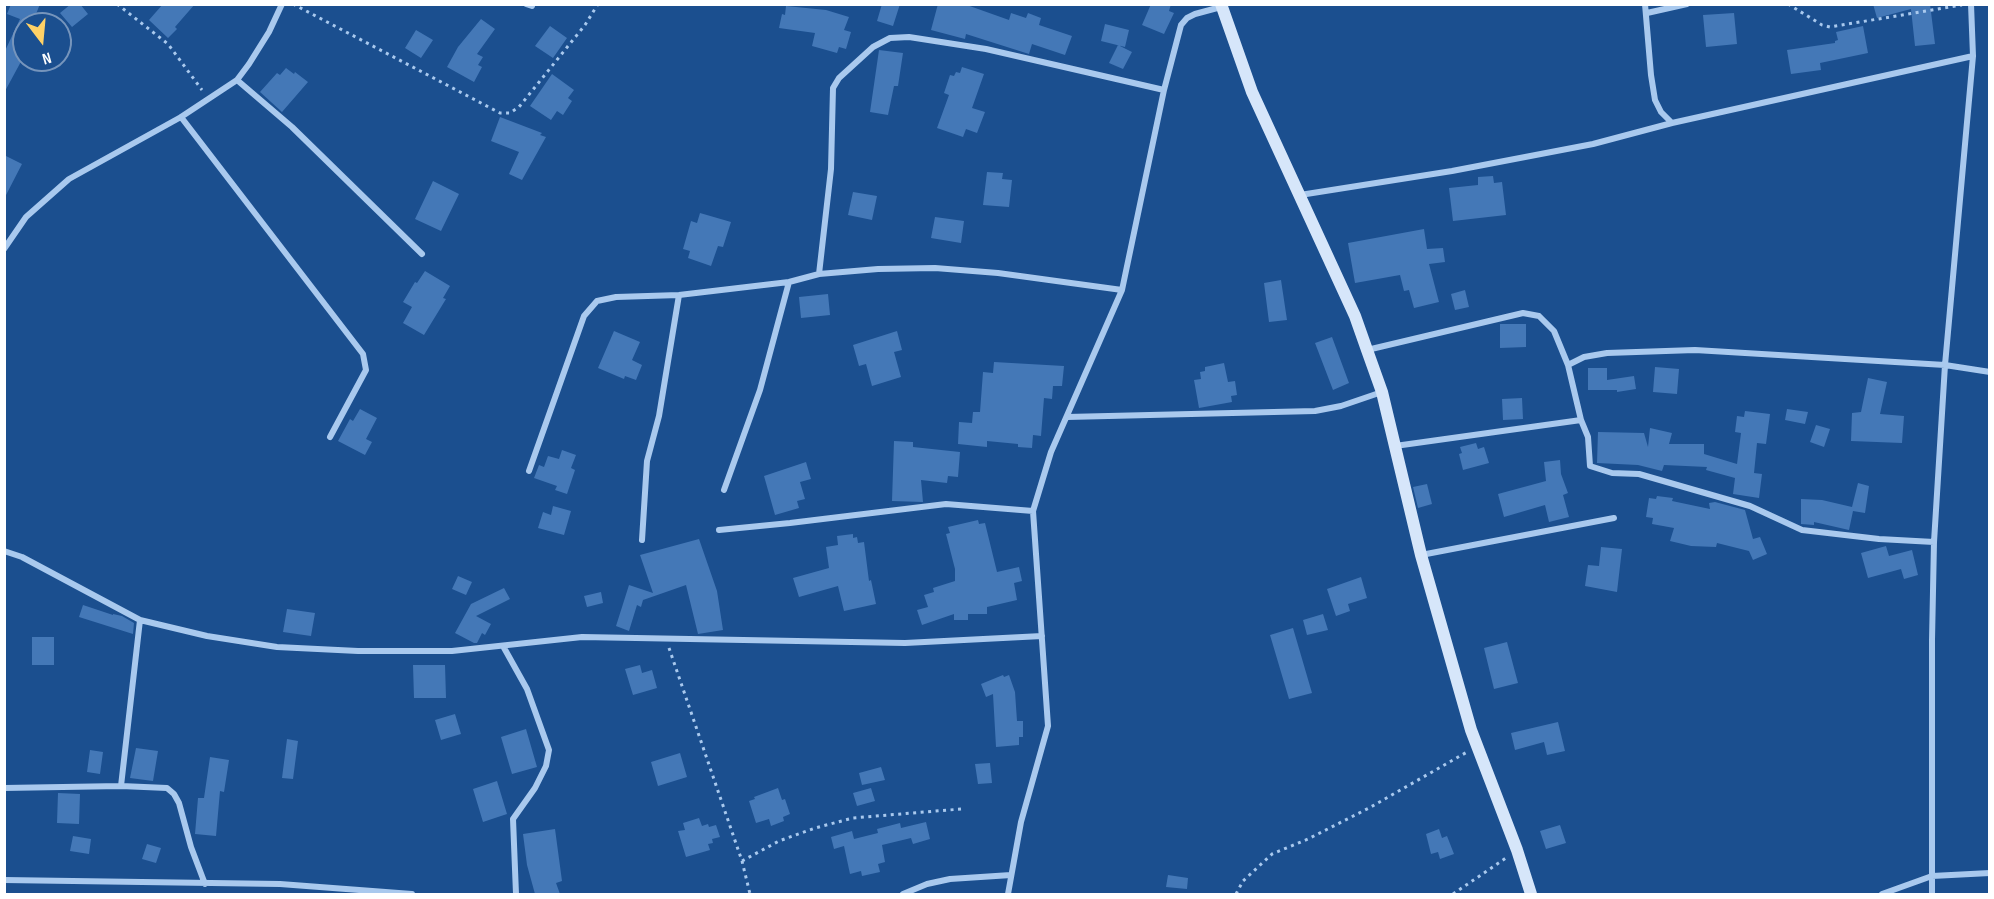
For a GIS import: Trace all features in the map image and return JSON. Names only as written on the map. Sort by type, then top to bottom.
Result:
[{"type":"street","points":[[4,249],[26,217],[69,179],[181,117],[237,80],[264,40],[282,4]]},
{"type":"street","points":[[1646,4],[1655,100],[1661,112],[1672,123]]},
{"type":"street","points":[[1647,13],[1687,4]]},
{"type":"street","points":[[1932,894],[1934,542],[1945,365],[1973,56],[1969,4]]},
{"type":"street","points":[[1008,894],[1021,822],[1048,726],[1033,512],[1051,452],[1122,290],[1164,90],[1181,25],[1186,18],[1221,6],[1251,92],[1355,316],[1382,392],[1421,555],[1477,746],[1517,850],[1531,894]]},
{"type":"street","points":[[819,274],[831,169],[833,88],[838,78],[873,47],[890,38],[909,37],[986,49],[1164,90]]},
{"type":"street","points":[[1300,195],[1452,171],[1581,147],[1672,123],[1973,56]]},
{"type":"street","points":[[237,80],[292,127],[422,254]]},
{"type":"street","points":[[181,117],[363,354],[366,370],[330,437]]},
{"type":"street","points":[[529,471],[584,316],[597,301],[616,297],[680,295],[789,282],[819,274],[878,269],[935,268],[998,273],[1122,290]]},
{"type":"street","points":[[724,490],[760,390],[789,282]]},
{"type":"street","points":[[642,540],[646,460],[659,416],[680,295]]},
{"type":"street","points":[[1367,350],[1523,313],[1539,316],[1554,331],[1568,365],[1581,420],[1588,437],[1590,466],[1612,473],[1639,474],[1750,506],[1802,530],[1879,539],[1934,542]]},
{"type":"street","points":[[1568,365],[1584,357],[1606,353],[1695,350],[1945,365],[1989,372]]},
{"type":"street","points":[[1067,417],[1316,411],[1341,406],[1382,392]]},
{"type":"street","points":[[1395,446],[1581,420]]},
{"type":"street","points":[[719,530],[946,504],[1033,512]]},
{"type":"street","points":[[1421,555],[1614,518]]},
{"type":"street","points":[[4,551],[22,557],[140,620],[207,636],[277,647],[358,651],[452,651],[582,637],[905,643],[1042,636]]},
{"type":"street","points":[[121,786],[140,620]]},
{"type":"street","points":[[503,646],[527,689],[549,750],[546,766],[535,788],[513,819],[516,894]]},
{"type":"street","points":[[4,788],[121,786],[167,788],[179,802],[191,847],[205,884]]},
{"type":"street","points":[[1882,894],[1932,876],[1989,873]]},
{"type":"street","points":[[903,894],[920,886],[950,879],[1011,875]]},
{"type":"street","points":[[4,880],[280,884],[412,894]]},
{"type":"path","points":[[117,4],[168,44],[208,99]]},
{"type":"path","points":[[293,4],[501,113],[510,112],[519,107],[585,25],[598,4]]},
{"type":"path","points":[[1788,4],[1822,25],[1830,27],[1969,4]]},
{"type":"path","points":[[666,638],[742,861],[750,894]]},
{"type":"path","points":[[1236,894],[1243,881],[1272,854],[1370,808],[1477,746]]},
{"type":"path","points":[[742,861],[779,841],[814,828],[853,818],[961,809]]},
{"type":"path","points":[[1453,894],[1517,850]]},
{"type":"building","points":[[11,4],[40,4],[37,12],[12,12],[12,16],[7,14]]},
{"type":"building","points":[[71,4],[80,4],[88,14],[72,27],[72,12],[61,12]]},
{"type":"building","points":[[163,4],[195,4],[168,38],[149,20]]},
{"type":"building","points":[[882,4],[900,4],[893,26],[877,21]]},
{"type":"building","points":[[938,4],[964,4],[1009,20],[1011,13],[1026,18],[1028,13],[1041,18],[1039,25],[1072,36],[1065,55],[1032,44],[1029,54],[966,34],[965,39],[931,30]]},
{"type":"building","points":[[1151,4],[1171,4],[1169,11],[1174,13],[1164,34],[1142,25]]},
{"type":"building","points":[[1873,4],[1930,4],[1935,44],[1915,46],[1911,9],[1877,18]]},
{"type":"building","points":[[786,6],[826,10],[849,17],[844,30],[851,32],[846,49],[839,47],[837,53],[812,46],[815,33],[779,28]]},
{"type":"building","points":[[1734,13],[1737,44],[1706,47],[1703,15]]},
{"type":"building","points":[[481,19],[495,29],[477,54],[483,57],[478,65],[482,67],[474,82],[447,67],[458,47]]},
{"type":"building","points":[[1105,24],[1129,30],[1125,47],[1101,41]]},
{"type":"building","points":[[550,26],[567,38],[553,58],[535,46]]},
{"type":"building","points":[[1863,26],[1868,53],[1820,63],[1821,70],[1791,74],[1787,50],[1835,43],[1838,40],[1836,32]]},
{"type":"building","points":[[416,30],[433,40],[421,58],[405,48]]},
{"type":"building","points":[[12,36],[12,72],[15,72],[4,93],[4,53]]},
{"type":"building","points":[[1118,45],[1132,52],[1123,69],[1109,63]]},
{"type":"building","points":[[879,50],[903,53],[898,86],[894,86],[888,115],[870,112]]},
{"type":"building","points":[[962,67],[984,74],[972,108],[985,112],[977,133],[966,129],[963,137],[937,128],[949,95],[944,93],[950,75],[960,73]]},
{"type":"building","points":[[286,68],[308,82],[282,112],[260,92],[277,73],[280,75]]},
{"type":"building","points":[[552,74],[574,90],[568,98],[572,101],[563,115],[557,111],[551,120],[530,106]]},
{"type":"building","points":[[500,117],[542,133],[540,135],[546,137],[522,180],[509,174],[519,152],[491,141]]},
{"type":"building","points":[[4,155],[22,164],[4,199]]},
{"type":"building","points":[[987,172],[1003,173],[1002,179],[1012,180],[1009,207],[983,205]]},
{"type":"building","points":[[1493,176],[1494,183],[1502,182],[1506,215],[1453,221],[1449,188],[1478,185],[1478,177]]},
{"type":"building","points":[[433,181],[459,194],[441,231],[415,219]]},
{"type":"building","points":[[853,192],[877,196],[872,220],[848,215]]},
{"type":"building","points":[[700,213],[731,222],[723,247],[718,246],[711,266],[688,258],[690,251],[683,249],[691,221],[697,223]]},
{"type":"building","points":[[935,217],[964,221],[961,243],[931,238]]},
{"type":"building","points":[[1424,229],[1427,249],[1443,248],[1445,262],[1429,264],[1439,302],[1414,308],[1409,290],[1404,291],[1400,275],[1355,283],[1348,243]]},
{"type":"building","points":[[425,271],[450,286],[443,298],[446,299],[424,335],[403,323],[412,307],[403,302]]},
{"type":"building","points":[[1281,280],[1287,320],[1269,322],[1264,283]]},
{"type":"building","points":[[1465,290],[1469,307],[1455,310],[1451,294]]},
{"type":"building","points":[[828,294],[830,315],[801,318],[799,297]]},
{"type":"building","points":[[1500,324],[1526,324],[1526,347],[1500,348]]},
{"type":"building","points":[[614,331],[640,342],[632,360],[642,365],[636,380],[625,376],[624,379],[598,368]]},
{"type":"building","points":[[897,331],[902,350],[894,352],[901,377],[872,386],[866,364],[859,366],[853,345]]},
{"type":"building","points":[[1332,337],[1349,383],[1333,390],[1315,343]]},
{"type":"building","points":[[994,362],[1064,366],[1062,386],[1053,386],[1052,399],[1044,398],[1041,436],[1033,435],[1032,448],[1018,447],[1018,444],[987,441],[987,447],[958,444],[959,422],[972,423],[973,412],[980,412],[983,372],[993,373]]},
{"type":"building","points":[[1224,363],[1228,382],[1235,381],[1237,395],[1231,396],[1232,402],[1199,408],[1194,380],[1201,379],[1200,372],[1205,371],[1205,367]]},
{"type":"building","points":[[1655,367],[1679,369],[1677,394],[1653,392]]},
{"type":"building","points":[[1588,368],[1607,368],[1607,380],[1634,376],[1636,389],[1617,392],[1617,390],[1588,390]]},
{"type":"building","points":[[1868,378],[1887,382],[1880,414],[1904,416],[1902,443],[1851,441],[1852,413],[1861,412]]},
{"type":"building","points":[[1522,398],[1523,419],[1503,420],[1502,399]]},
{"type":"building","points":[[360,409],[377,418],[366,439],[372,442],[365,455],[338,441],[350,419],[353,421]]},
{"type":"building","points":[[1787,409],[1808,412],[1805,424],[1785,420]]},
{"type":"building","points":[[1745,411],[1770,414],[1766,444],[1757,443],[1754,473],[1762,474],[1759,498],[1733,494],[1735,478],[1706,470],[1707,467],[1664,465],[1662,471],[1638,465],[1597,463],[1598,432],[1644,433],[1648,447],[1650,428],[1672,433],[1669,444],[1704,444],[1704,454],[1737,464],[1741,433],[1735,432],[1737,416],[1744,417]]},
{"type":"building","points":[[1816,425],[1830,429],[1824,447],[1810,442]]},
{"type":"building","points":[[894,441],[913,442],[913,447],[960,452],[958,477],[948,476],[947,483],[921,480],[923,502],[892,501]]},
{"type":"building","points":[[1476,443],[1478,449],[1484,447],[1489,463],[1463,470],[1459,454],[1462,453],[1460,447]]},
{"type":"building","points":[[562,450],[576,455],[571,468],[575,470],[567,494],[555,490],[557,486],[534,478],[539,465],[544,467],[548,456],[559,459]]},
{"type":"building","points":[[1560,460],[1561,474],[1568,493],[1563,495],[1569,517],[1549,522],[1545,505],[1504,517],[1498,494],[1546,481],[1544,462]]},
{"type":"building","points":[[806,462],[811,479],[800,482],[805,499],[797,501],[799,508],[775,515],[764,476]]},
{"type":"building","points":[[1858,483],[1869,486],[1865,513],[1853,511],[1849,530],[1814,522],[1814,525],[1801,524],[1801,499],[1822,500],[1852,507]]},
{"type":"building","points":[[1427,484],[1432,504],[1418,508],[1413,487]]},
{"type":"building","points":[[1657,496],[1673,498],[1672,501],[1710,509],[1709,503],[1715,502],[1745,510],[1753,539],[1760,537],[1767,554],[1753,560],[1749,551],[1717,543],[1716,547],[1691,546],[1670,541],[1674,528],[1652,524],[1653,518],[1646,517],[1649,498],[1656,499]]},
{"type":"building","points":[[553,506],[571,511],[564,535],[538,528],[543,512],[551,515]]},
{"type":"building","points":[[978,520],[979,524],[985,523],[997,572],[1019,567],[1022,581],[1014,583],[1017,600],[987,607],[987,614],[968,614],[968,620],[954,620],[954,614],[922,625],[917,610],[928,607],[924,595],[934,592],[933,588],[955,581],[955,569],[946,534],[950,533],[948,527]]},
{"type":"building","points":[[853,534],[853,538],[857,537],[858,543],[864,542],[869,581],[871,580],[876,604],[844,611],[838,586],[799,597],[793,578],[829,568],[826,547],[838,545],[837,536]]},
{"type":"building","points":[[699,539],[717,591],[723,630],[698,634],[686,585],[643,600],[641,607],[637,605],[629,631],[616,626],[629,585],[653,593],[640,555]]},
{"type":"building","points":[[1886,546],[1889,556],[1912,550],[1918,575],[1904,579],[1901,569],[1868,578],[1861,553]]},
{"type":"building","points":[[1601,547],[1622,549],[1617,592],[1585,586],[1588,565],[1599,566]]},
{"type":"building","points":[[458,576],[472,582],[466,595],[452,589]]},
{"type":"building","points":[[1361,577],[1367,598],[1348,604],[1350,611],[1336,616],[1327,589]]},
{"type":"building","points":[[504,588],[510,599],[476,616],[491,624],[485,635],[482,633],[477,643],[455,633],[471,604]]},
{"type":"building","points":[[601,592],[603,603],[587,607],[584,596]]},
{"type":"building","points":[[83,605],[122,616],[134,623],[133,634],[79,617]]},
{"type":"building","points":[[287,609],[315,613],[311,636],[283,632]]},
{"type":"building","points":[[1323,614],[1328,630],[1307,635],[1303,620]]},
{"type":"building","points":[[1293,628],[1312,693],[1289,699],[1270,635]]},
{"type":"building","points":[[32,637],[54,637],[54,665],[32,665]]},
{"type":"building","points":[[1507,642],[1518,683],[1494,689],[1484,648]]},
{"type":"building","points":[[413,665],[445,665],[446,698],[414,698]]},
{"type":"building","points":[[640,665],[642,673],[652,670],[657,688],[633,695],[625,669]]},
{"type":"building","points":[[1003,675],[1004,677],[1009,675],[1015,692],[1017,721],[1023,721],[1023,737],[1019,737],[1019,745],[996,747],[993,694],[986,697],[981,684]]},
{"type":"building","points":[[455,714],[461,734],[441,740],[435,720]]},
{"type":"building","points":[[1558,722],[1565,751],[1547,755],[1544,742],[1515,750],[1511,733]]},
{"type":"building","points":[[526,729],[537,767],[512,774],[501,737]]},
{"type":"building","points":[[287,739],[298,741],[293,779],[282,778]]},
{"type":"building","points":[[136,748],[158,751],[153,781],[130,778]]},
{"type":"building","points":[[90,750],[103,752],[100,774],[87,772]]},
{"type":"building","points":[[680,753],[687,777],[658,786],[651,762]]},
{"type":"building","points":[[210,757],[229,760],[224,792],[220,791],[216,836],[195,834],[198,798],[204,798]]},
{"type":"building","points":[[990,763],[992,783],[978,784],[975,764]]},
{"type":"building","points":[[881,767],[885,780],[862,785],[859,773]]},
{"type":"building","points":[[497,781],[507,814],[483,822],[473,789]]},
{"type":"building","points":[[778,788],[790,814],[783,817],[784,821],[771,826],[769,819],[756,823],[749,801]]},
{"type":"building","points":[[871,788],[875,801],[857,806],[853,793]]},
{"type":"building","points":[[58,793],[80,794],[79,824],[57,823]]},
{"type":"building","points":[[699,818],[702,826],[716,825],[720,837],[712,839],[713,843],[708,844],[710,850],[686,857],[678,831],[685,830],[683,823]]},
{"type":"building","points":[[926,822],[930,839],[913,844],[911,838],[882,845],[885,862],[878,864],[880,872],[862,876],[861,871],[850,874],[844,846],[834,849],[831,837],[852,831],[854,839],[878,833],[877,829],[900,823],[901,828]]},
{"type":"building","points":[[1560,825],[1566,843],[1546,849],[1540,831]]},
{"type":"building","points":[[555,829],[562,881],[556,883],[560,894],[535,894],[527,865],[523,834]]},
{"type":"building","points":[[1439,829],[1442,838],[1447,836],[1454,854],[1440,859],[1438,852],[1431,854],[1426,834]]},
{"type":"building","points":[[73,836],[91,839],[89,854],[70,851]]},
{"type":"building","points":[[147,844],[161,848],[156,863],[142,859]]},
{"type":"building","points":[[1168,875],[1188,878],[1187,889],[1166,887]]}]
